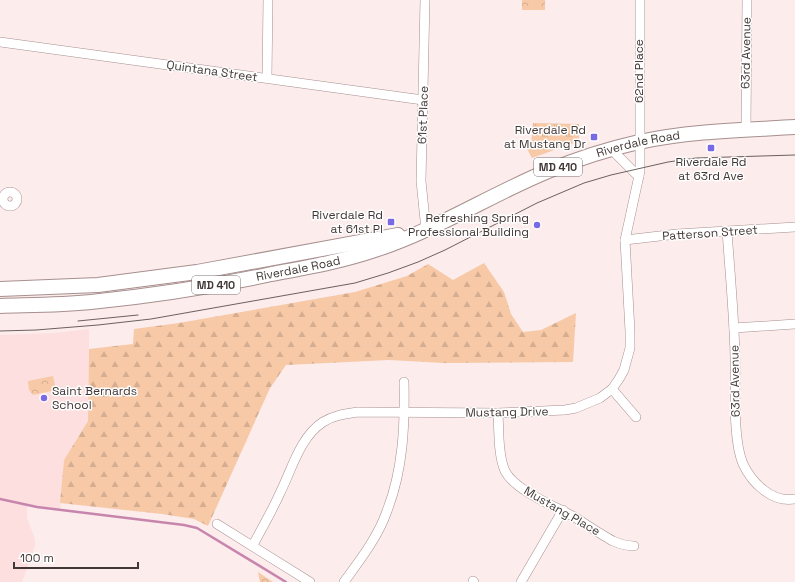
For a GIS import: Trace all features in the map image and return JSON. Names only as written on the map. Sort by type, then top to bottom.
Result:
[{"type":"main road","name":"Riverdale Road","points":[[0,306],[90,302],[189,289],[239,281],[340,261],[378,250],[426,230],[533,177],[611,149],[675,136],[795,127]]},
{"type":"main road","name":"Riverdale Road","points":[[0,289],[98,284],[197,272],[426,230]]},
{"type":"street","points":[[267,78],[268,0]]},
{"type":"street","name":"61st Place","points":[[425,0],[424,100],[421,181],[426,230]]},
{"type":"street","name":"62nd Place","points":[[640,0],[640,142]]},
{"type":"street","name":"63rd Avenue","points":[[746,130],[747,0]]},
{"type":"street","name":"Quintana Street","points":[[0,42],[424,100]]},
{"type":"street","name":"Mustang Drive","points":[[253,545],[280,494],[302,445],[315,428],[323,422],[341,414],[358,412],[498,413],[565,410],[576,408],[600,398],[612,389],[624,370],[630,348],[625,240],[640,171],[640,142]]},
{"type":"street","points":[[611,149],[639,177]]},
{"type":"street","name":"Patterson Street","points":[[625,240],[677,234],[795,226]]},
{"type":"street","name":"63rd Avenue","points":[[727,231],[734,328],[736,413],[738,440],[743,463],[755,482],[772,496],[780,499],[795,500]]},
{"type":"street","points":[[734,328],[795,324]]},
{"type":"street","points":[[344,582],[374,538],[387,512],[397,479],[401,459],[404,413],[404,382]]},
{"type":"street","points":[[612,389],[636,417]]},
{"type":"street","name":"Mustang Place","points":[[498,413],[501,455],[506,471],[517,484],[531,494],[563,510],[611,540],[626,546],[634,546]]},
{"type":"street","points":[[521,582],[563,510]]},
{"type":"street","points":[[217,524],[253,545],[310,582]]},
{"type":"shaded area","name":"Saint Bernards School","points":[[89,329],[88,421],[64,460],[60,510],[27,506],[27,518],[35,539],[35,546],[22,582],[0,582],[0,335],[55,333]]},
{"type":"green space","points":[[522,0],[545,0],[545,10],[522,10]]},
{"type":"green space","points":[[533,123],[579,124],[579,141],[532,158],[527,149],[531,146]]},
{"type":"green space","points":[[484,263],[504,292],[511,314],[523,332],[541,330],[576,313],[573,362],[444,363],[389,360],[286,365],[270,388],[208,526],[194,519],[162,514],[60,503],[64,460],[88,421],[89,349],[133,344],[134,329],[179,323],[355,292],[407,276],[428,264],[453,280]]},
{"type":"green space","points":[[53,376],[56,390],[33,395],[29,390],[28,381]]},
{"type":"green space","points":[[258,572],[273,582],[260,582]]},
{"type":"waterway","points":[[0,499],[37,507],[184,525],[197,528],[286,582]]},
{"type":"tram line","points":[[0,331],[36,330],[151,319],[355,283],[418,262],[445,250],[537,203],[584,183],[611,175],[668,162],[696,158],[795,155]]},
{"type":"tram line","points":[[78,321],[138,315]]},
{"type":"place","name":"Riverdale Rd at Mustang Dr","points":[[594,137]]},
{"type":"place","name":"Riverdale Rd at 63rd Ave","points":[[711,148]]},
{"type":"place","name":"Riverdale Rd at 61st Pl","points":[[391,222]]},
{"type":"place","name":"Refreshing Spring Professional Building","points":[[537,225]]},
{"type":"place","name":"Saint Bernards School","points":[[44,398]]}]
